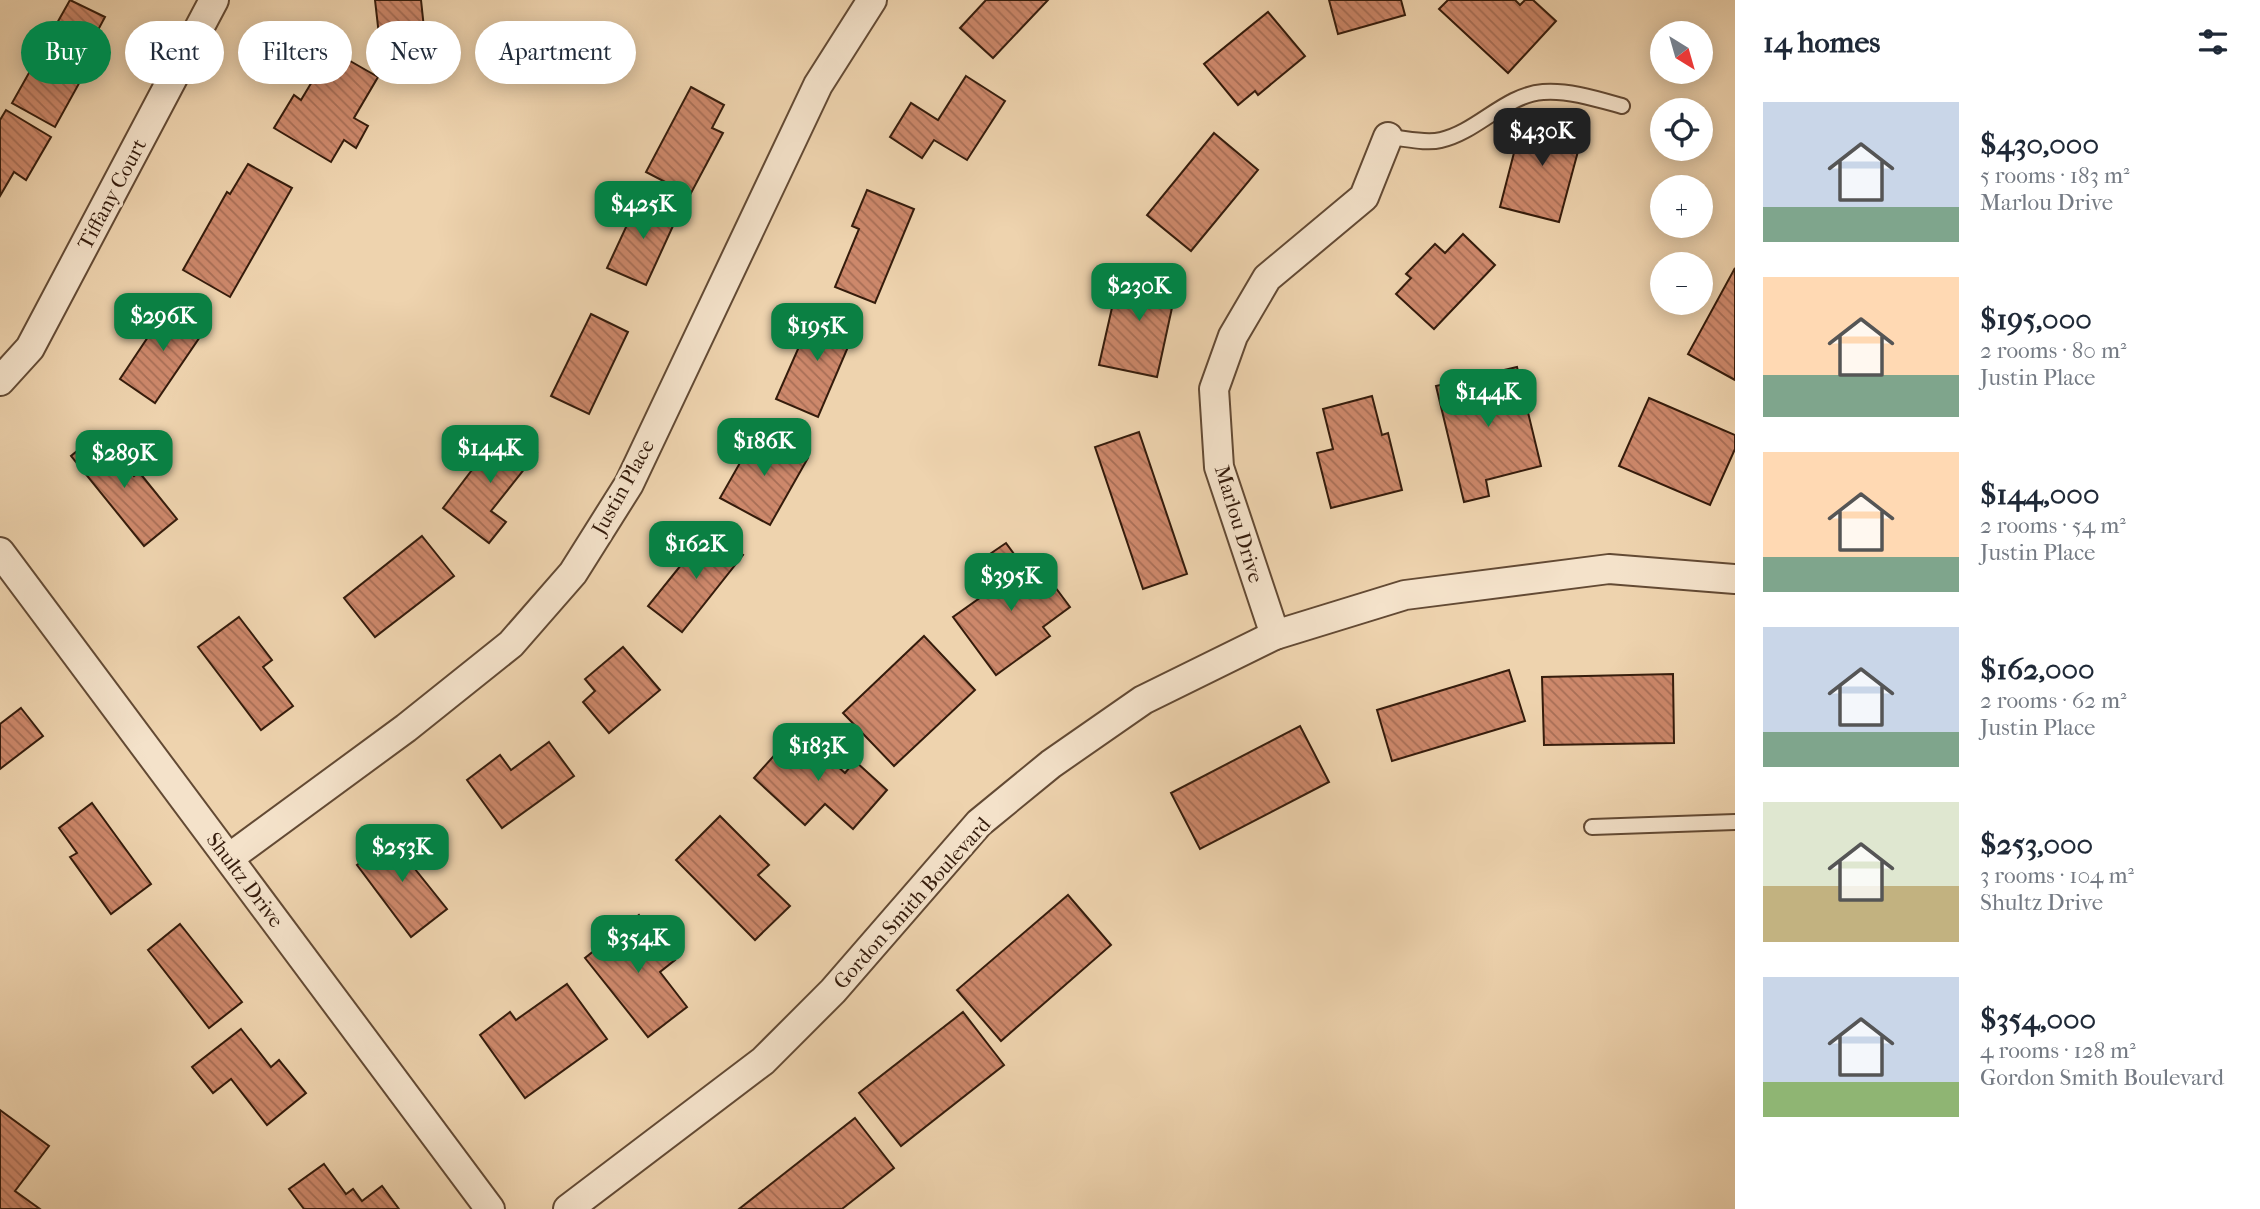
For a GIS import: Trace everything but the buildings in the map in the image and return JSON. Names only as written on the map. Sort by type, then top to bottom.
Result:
[{"type":"street","name":"Tiffany Court","points":[[0,382],[30,348],[214,0]]},
{"type":"street","name":"Justin Place","points":[[229,858],[406,728],[511,644],[573,573],[629,484],[818,85],[872,0]]},
{"type":"street","name":"Marlou Drive","points":[[1275,635],[1219,467],[1214,389],[1233,336],[1267,278],[1364,197],[1388,136]]},
{"type":"street","name":"Shultz Drive","points":[[0,552],[490,1209]]},
{"type":"street","name":"Gordon Smith Boulevard","points":[[568,1209],[763,1061],[833,992],[979,823],[1051,764],[1143,700],[1275,635],[1405,594],[1609,569],[1735,579]]},
{"type":"lane","points":[[1388,136],[1438,141],[1459,135],[1517,100],[1541,92],[1584,95],[1622,106]]},
{"type":"lane","points":[[1592,827],[1735,822]]}]
